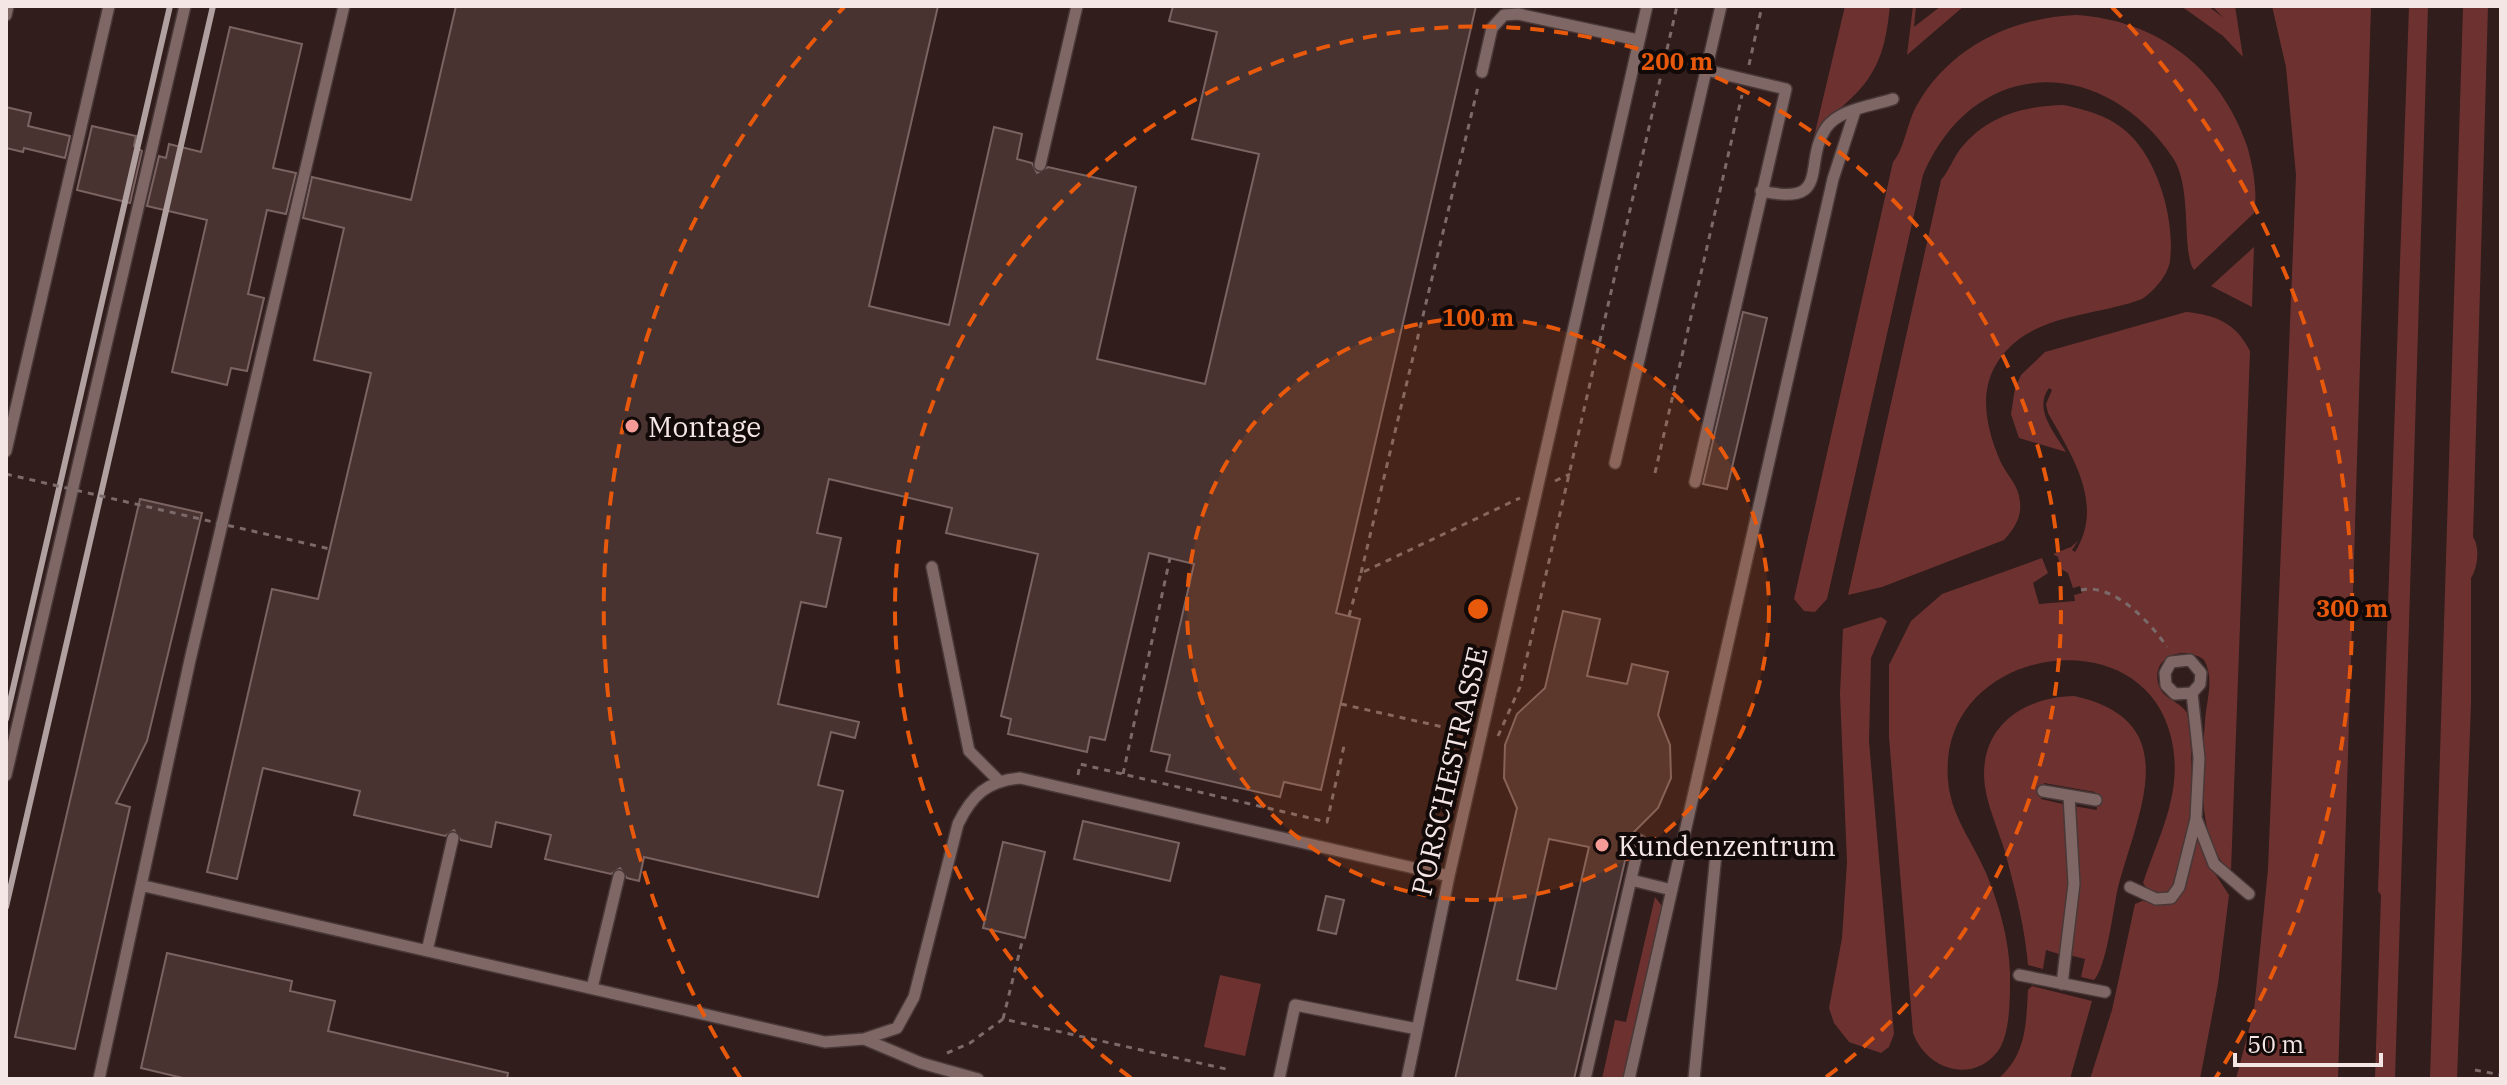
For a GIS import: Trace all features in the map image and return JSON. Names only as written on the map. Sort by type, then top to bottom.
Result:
[{"type":"lane","points":[[6,15],[8,6]]},
{"type":"lane","points":[[6,451],[109,6]]},
{"type":"lane","points":[[6,775],[185,6]]},
{"type":"lane","points":[[99,1079],[144,886],[190,660],[344,6]]},
{"type":"lane","points":[[1040,165],[1077,6]]},
{"type":"lane","name":"PORSCHESTRASSE","points":[[1407,1079],[1449,876],[1647,6]]},
{"type":"lane","points":[[1615,463],[1721,6]]},
{"type":"lane","points":[[1482,72],[1492,28],[1504,15],[1518,14],[1638,40]]},
{"type":"lane","points":[[1695,482],[1786,89],[1706,70]]},
{"type":"lane","points":[[1761,191],[1787,197],[1800,193],[1809,185],[1825,130],[1837,116],[1893,99]]},
{"type":"lane","points":[[1629,1079],[1833,179],[1855,111]]},
{"type":"lane","points":[[932,567],[969,751],[998,780]]},
{"type":"lane","points":[[2177,659],[2190,660],[2198,667],[2200,684],[2192,693],[2175,694],[2166,685],[2167,667],[2177,659]]},
{"type":"lane","points":[[2130,887],[2156,899],[2171,898],[2179,887],[2196,818],[2199,758],[2192,693]]},
{"type":"lane","points":[[144,886],[825,1042],[864,1039],[897,1028],[914,997],[958,824],[967,804],[983,788],[998,780],[1020,778],[1449,876]]},
{"type":"lane","points":[[2043,791],[2096,800]]},
{"type":"lane","points":[[2062,984],[2074,884],[2069,796]]},
{"type":"lane","points":[[2196,818],[2214,864],[2249,894]]},
{"type":"lane","points":[[427,951],[453,838]]},
{"type":"lane","points":[[1585,1079],[1640,840]]},
{"type":"lane","points":[[1694,1079],[1716,854]]},
{"type":"lane","points":[[592,988],[619,876]]},
{"type":"lane","points":[[1631,880],[1672,890]]},
{"type":"lane","points":[[2019,975],[2105,992]]},
{"type":"lane","points":[[1279,1079],[1295,1005],[1417,1029]]},
{"type":"lane","points":[[864,1039],[921,1063],[978,1079]]},
{"type":"path","points":[[1655,473],[1762,6]]},
{"type":"path","points":[[1349,616],[1482,72]]},
{"type":"path","points":[[6,474],[330,549]]},
{"type":"path","points":[[1361,573],[1571,474]]},
{"type":"path","points":[[1123,774],[1170,558]]},
{"type":"path","points":[[2081,590],[2099,590],[2135,611],[2157,632],[2177,659]]},
{"type":"path","points":[[1075,791],[1080,764],[1327,822],[1344,746]]},
{"type":"path","points":[[921,1063],[970,1043],[1003,1019],[1022,942]]},
{"type":"path","points":[[1003,1019],[1226,1069]]},
{"type":"path","points":[[2475,1070],[2501,1075]]},
{"type":"shaded area","points":[[1845,6],[1890,6],[1886,34],[1878,62],[1868,79],[1827,123],[1816,142],[1813,141]]},
{"type":"shaded area","points":[[1913,6],[1916,6],[1914,27],[1941,6],[1964,6],[1907,55]]},
{"type":"shaded area","points":[[2181,6],[2208,6],[2224,18],[2212,6],[2235,6],[2243,57],[2223,36]]},
{"type":"shaded area","points":[[2272,6],[2371,6],[2338,1079],[2236,1079],[2254,1010],[2268,869],[2296,175],[2286,67]]},
{"type":"shaded area","points":[[2409,6],[2428,6],[2395,1079],[2375,1079],[2381,895],[2378,891]]},
{"type":"shaded area","points":[[2463,6],[2488,6],[2473,537],[2477,557],[2471,578],[2471,704],[2457,1079],[2430,1079]]},
{"type":"shaded area","points":[[2076,15],[2106,19],[2159,38],[2203,72],[2236,118],[2247,146],[2254,180],[2254,213],[2194,270],[2188,249],[2183,186],[2173,158],[2144,124],[2112,100],[2077,86],[2041,82],[2006,89],[1974,107],[1946,136],[1923,175],[1827,599],[1815,612],[1804,611],[1794,599],[1893,162],[1917,105],[1947,67],[1984,39],[2028,22]]},
{"type":"shaded area","points":[[2064,105],[2115,123],[2130,135],[2149,161],[2163,194],[2170,228],[2170,261],[2166,272],[2156,287],[2142,299],[2038,328],[2009,348],[1998,361],[1987,391],[1988,424],[1999,458],[2017,490],[2020,507],[2016,522],[2004,540],[1882,587],[1848,595],[1941,180],[1961,148],[1995,120],[2021,110]]},
{"type":"shaded area","points":[[2254,247],[2252,307],[2211,286]]},
{"type":"shaded area","points":[[2186,312],[2207,315],[2224,322],[2232,327],[2250,351],[2231,871],[2219,859],[2211,842],[2203,802],[2209,682],[2204,660],[2187,653],[2170,656],[2159,667],[2157,676],[2161,691],[2187,713],[2191,753],[2190,808],[2183,862],[2176,882],[2166,894],[2153,892],[2143,883],[2163,829],[2174,775],[2171,737],[2154,699],[2126,675],[2091,662],[2052,661],[2015,671],[1983,691],[1959,721],[1948,760],[1948,777],[1959,820],[1986,873],[2002,922],[2009,960],[2009,1013],[1998,1051],[1976,1068],[1951,1068],[1928,1056],[1913,1033],[1889,737],[1889,665],[1911,621],[1942,594],[2042,558],[2048,573],[2033,583],[2039,604],[2075,601],[2074,595],[2082,593],[2080,586],[2073,588],[2068,573],[2061,569],[2058,557],[2053,554],[2078,541],[2072,550],[2075,552],[2083,534],[2087,516],[2082,481],[2048,413],[2046,404],[2052,390],[2049,388],[2045,396],[2044,412],[2066,452],[2019,438],[2011,414],[2015,388],[2021,375],[2045,352]]},
{"type":"shaded area","points":[[1881,617],[1887,621],[1871,658],[1869,741],[1894,1034],[1889,1047],[1881,1053],[1849,1042],[1834,1023],[1829,1008],[1842,938],[1847,862],[1840,694],[1843,629]]},
{"type":"shaded area","points":[[2074,696],[2110,709],[2132,727],[2143,749],[2146,775],[2142,804],[2117,892],[2105,952],[2094,980],[2081,977],[2085,959],[2069,955],[2073,806],[2097,810],[2095,792],[2044,783],[2041,799],[2067,805],[2071,878],[2062,955],[2046,950],[2043,969],[2028,965],[2014,888],[1985,787],[1984,766],[1988,748],[2007,720],[2037,702]]},
{"type":"shaded area","points":[[2198,835],[2210,866],[2229,895],[2218,984],[2200,1079],[2090,1079],[2112,1010],[2135,904],[2142,901],[2171,902],[2194,836]]},
{"type":"shaded area","points":[[1655,897],[1662,906],[1624,1079],[1602,1079],[1615,1020],[1626,1022]]},
{"type":"shaded area","points":[[1220,975],[1261,984],[1245,1056],[1204,1047]]},
{"type":"shaded area","points":[[2032,986],[2092,1001],[2070,1079],[1998,1079],[2020,1049],[2028,990]]},
{"type":"building","name":"Montage","points":[[456,6],[938,6],[869,306],[949,325],[994,127],[1022,134],[1017,159],[1032,163],[1037,173],[1048,167],[1136,187],[1097,359],[1205,384],[1259,154],[1192,139],[1217,32],[1169,21],[1173,6],[1476,6],[1336,613],[1360,619],[1321,790],[1284,782],[1280,797],[1166,771],[1170,755],[1151,751],[1194,564],[1149,553],[1105,740],[1090,737],[1087,752],[1008,734],[1011,719],[1001,716],[1038,554],[946,533],[952,508],[829,479],[817,533],[841,538],[826,607],[801,602],[778,704],[859,722],[855,738],[831,732],[818,785],[843,791],[818,897],[644,857],[639,881],[627,878],[620,868],[611,874],[545,859],[551,835],[496,822],[491,847],[461,840],[454,830],[445,836],[354,815],[360,791],[263,768],[237,879],[207,872],[272,589],[318,599],[371,373],[314,360],[344,228],[303,218],[312,177],[411,200]]},
{"type":"building","points":[[230,27],[302,44],[273,168],[296,173],[286,214],[267,210],[248,294],[264,298],[247,371],[231,368],[227,385],[172,372],[207,220],[147,206],[159,156],[166,158],[169,144],[201,152]]},
{"type":"building","points":[[6,107],[31,113],[28,126],[70,136],[65,158],[24,148],[23,152],[6,148]]},
{"type":"building","points":[[92,126],[136,136],[134,146],[142,151],[130,203],[77,190]]},
{"type":"building","points":[[1743,312],[1767,318],[1727,489],[1703,484]]},
{"type":"building","points":[[140,499],[202,513],[147,741],[116,803],[130,807],[75,1049],[15,1037]]},
{"type":"building","name":"Kundenzentrum","points":[[1563,611],[1600,619],[1587,676],[1627,684],[1632,664],[1668,672],[1658,715],[1670,745],[1671,778],[1658,808],[1631,835],[1574,1079],[1455,1079],[1517,808],[1504,778],[1505,745],[1517,714],[1545,688]],"holes":[[[1549,839],[1589,847],[1556,989],[1517,980]]]},
{"type":"building","points":[[1083,821],[1179,843],[1170,881],[1074,859]]},
{"type":"building","points":[[1003,842],[1045,852],[1025,938],[983,928]]},
{"type":"building","points":[[1326,896],[1344,900],[1336,934],[1318,930]]},
{"type":"building","points":[[167,953],[292,981],[290,991],[335,1001],[328,1031],[508,1073],[507,1079],[187,1079],[141,1068]]},
{"type":"railway","points":[[6,719],[170,6]]},
{"type":"railway","points":[[6,907],[213,6]]},
{"type":"place","name":"Montage","points":[[632,426]]},
{"type":"place","name":"Kundenzentrum","points":[[1602,845]]}]
